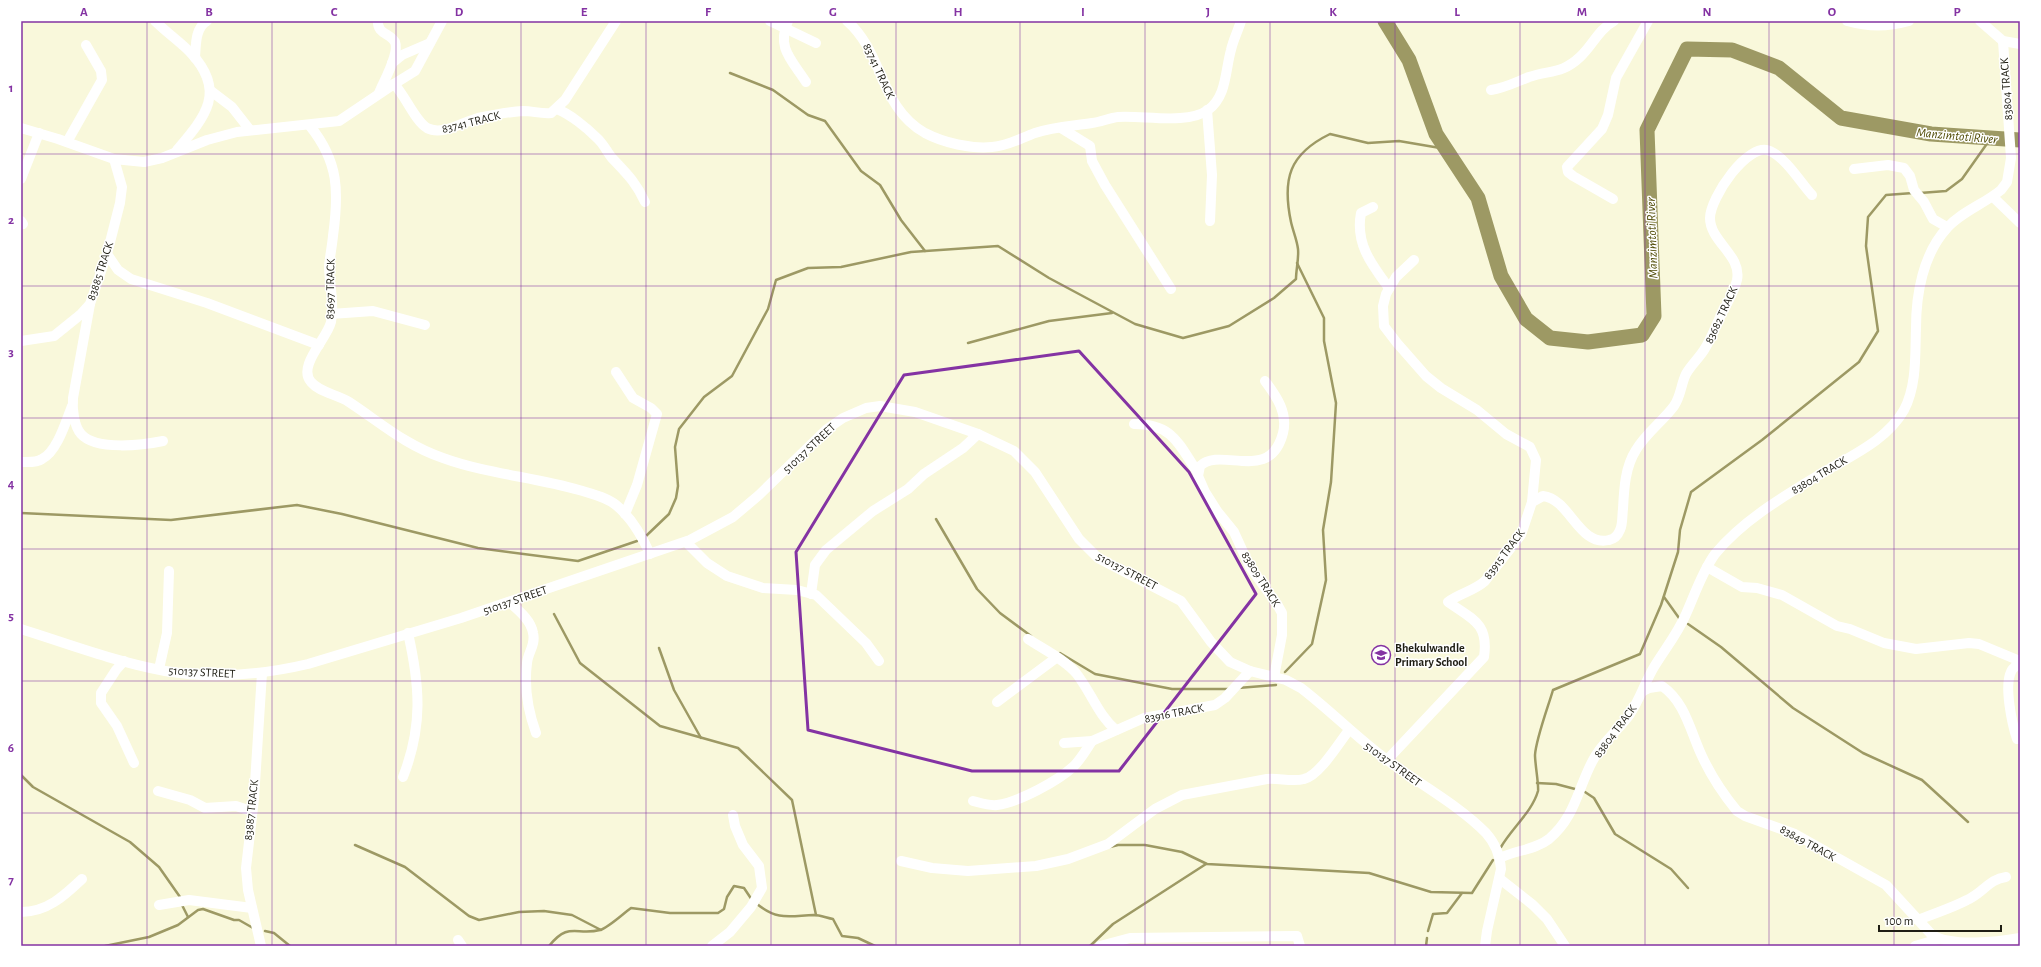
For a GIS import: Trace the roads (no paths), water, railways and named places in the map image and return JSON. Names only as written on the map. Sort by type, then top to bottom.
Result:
[{"type":"street","points":[[155,21],[195,58],[206,75],[211,91],[210,98],[201,119],[176,152]]},
{"type":"street","points":[[195,58],[198,32],[207,21]]},
{"type":"street","points":[[378,21],[380,30],[395,42],[395,52],[392,63],[379,94]]},
{"type":"street","points":[[21,128],[67,142],[114,159],[144,162],[162,158],[208,140],[250,130],[310,126],[342,120],[415,71],[442,21]]},
{"type":"street","points":[[616,21],[584,73],[557,109],[568,114],[598,138],[606,151],[633,180],[645,202]]},
{"type":"street","points":[[770,21],[787,25],[816,44]]},
{"type":"street","name":"83741 TRACK","points":[[847,21],[859,32],[866,42],[890,97],[912,124],[925,133],[952,143],[979,147],[1001,146],[1036,133],[1117,117],[1181,117],[1201,114],[1207,110]]},
{"type":"street","points":[[1210,221],[1212,176],[1207,110],[1222,93],[1231,49],[1241,21]]},
{"type":"street","points":[[1491,90],[1513,85],[1530,77],[1552,73],[1566,68],[1587,50],[1600,30],[1614,21]]},
{"type":"street","points":[[1613,199],[1572,176],[1568,172],[1567,167],[1602,129],[1608,115],[1616,78],[1648,21]]},
{"type":"street","points":[[1847,21],[1879,27],[1909,21]]},
{"type":"street","points":[[1980,21],[2003,41],[2020,44]]},
{"type":"street","points":[[787,25],[783,36],[784,48],[806,82]]},
{"type":"street","name":"83804 TRACK","points":[[1500,858],[1541,845],[1561,827],[1575,807],[1591,763],[1599,750],[1630,714],[1654,667],[1678,632],[1707,567],[1716,554],[1751,520],[1793,491],[1858,452],[1884,434],[1903,411],[1910,396],[1914,379],[1918,293],[1926,263],[1937,240],[1947,227],[1993,197],[2007,182],[2012,158],[2008,122],[2003,41]]},
{"type":"street","points":[[392,63],[402,55],[430,43]]},
{"type":"street","points":[[67,142],[102,80],[101,71],[86,45]]},
{"type":"street","name":"83741 TRACK","points":[[394,84],[405,97],[423,125],[436,131],[453,127],[477,118],[504,113],[523,111],[546,114],[557,109]]},
{"type":"street","points":[[211,91],[232,107],[250,130]]},
{"type":"street","name":"83697 TRACK","points":[[310,126],[328,151],[336,186],[336,214],[330,258],[332,314],[328,329],[307,368],[311,383],[322,390],[342,397],[412,446],[458,463],[563,485],[611,502],[625,514],[643,538],[650,554]]},
{"type":"street","points":[[1061,128],[1090,146],[1092,161],[1105,185],[1171,289]]},
{"type":"street","points":[[21,179],[39,133]]},
{"type":"street","name":"83682 TRACK","points":[[1532,502],[1543,496],[1552,498],[1561,505],[1584,531],[1596,539],[1602,540],[1614,538],[1620,531],[1624,488],[1632,458],[1649,433],[1674,405],[1686,375],[1704,350],[1714,332],[1737,280],[1736,265],[1713,234],[1711,228],[1710,216],[1715,198],[1722,186],[1748,155],[1765,149],[1771,151],[1785,163],[1812,195]]},
{"type":"street","name":"83885 TRACK","points":[[21,341],[54,336],[80,315],[90,304],[107,254],[120,203],[122,187],[114,159]]},
{"type":"street","points":[[1854,169],[1888,165],[1904,168],[1910,176],[1914,190],[1924,202],[1933,219],[1947,227]]},
{"type":"street","points":[[1993,197],[2020,223]]},
{"type":"street","points":[[1373,207],[1361,214],[1362,244],[1368,259],[1389,288]]},
{"type":"street","points":[[107,254],[118,270],[131,279],[207,303],[319,344]]},
{"type":"street","points":[[1414,260],[1396,277],[1389,288],[1383,306],[1384,326],[1426,376],[1441,388],[1477,410],[1506,434],[1530,447],[1534,454],[1536,467],[1532,502]]},
{"type":"street","points":[[21,462],[37,461],[48,456],[63,429],[72,405],[90,304]]},
{"type":"street","points":[[332,314],[372,311],[425,325]]},
{"type":"street","points":[[616,372],[633,398],[651,408],[657,414],[637,485],[625,514]]},
{"type":"street","points":[[1198,473],[1200,466],[1208,461],[1250,462],[1259,460],[1274,451],[1281,439],[1285,423],[1279,401],[1265,381]]},
{"type":"street","points":[[72,405],[78,429],[85,438],[92,441],[121,445],[145,445],[163,441]]},
{"type":"street","name":"510137 STREET","points":[[21,629],[124,661],[159,670],[206,675],[262,673],[323,660],[509,602],[686,542],[733,517],[759,495],[827,429],[843,418],[861,409],[880,406],[903,409],[978,434],[1014,451],[1023,458],[1035,472],[1079,539],[1098,558],[1181,601],[1225,658],[1250,671],[1290,682],[1301,688],[1349,730],[1387,760],[1474,822],[1487,834],[1496,847],[1500,858],[1500,879],[1492,906],[1486,946]]},
{"type":"street","name":"83809 TRACK","points":[[1134,424],[1150,424],[1166,430],[1174,438],[1198,473],[1210,501],[1234,532],[1250,567],[1280,610],[1284,626],[1274,677]]},
{"type":"street","points":[[811,594],[815,565],[826,550],[873,512],[908,489],[924,474],[964,448],[978,434]]},
{"type":"street","name":"83915 TRACK","points":[[1387,760],[1484,657],[1484,634],[1481,626],[1476,620],[1448,602],[1459,594],[1478,587],[1485,581],[1521,535],[1532,502]]},
{"type":"street","points":[[686,542],[707,563],[727,576],[763,588],[797,590],[816,595],[866,642],[879,661]]},
{"type":"street","points":[[1707,567],[1742,587],[1757,588],[1782,595],[1837,626],[1850,629],[1884,643],[1916,649],[1969,643],[1979,644],[2020,662],[2011,671],[2009,681],[2010,710],[2017,739]]},
{"type":"street","points":[[159,670],[167,633],[169,570]]},
{"type":"street","points":[[509,602],[524,617],[534,633],[534,646],[527,661],[526,686],[531,720],[536,733]]},
{"type":"street","points":[[403,777],[416,732],[418,714],[418,685],[408,633]]},
{"type":"street","points":[[1028,639],[1074,671],[1084,684],[1100,713],[1116,730]]},
{"type":"street","points":[[997,702],[1056,658]]},
{"type":"street","points":[[124,661],[116,670],[101,694],[101,703],[117,726],[134,763]]},
{"type":"street","points":[[1643,691],[1649,688],[1662,686],[1654,667]]},
{"type":"street","name":"83916 TRACK","points":[[1064,743],[1092,741],[1149,716],[1215,705],[1225,698],[1250,671]]},
{"type":"street","name":"83887 TRACK","points":[[261,946],[248,890],[246,868],[251,812],[254,798],[262,673]]},
{"type":"street","name":"83849 TRACK","points":[[1662,686],[1670,692],[1683,711],[1702,755],[1737,811],[1745,816],[1795,834],[1886,885],[1932,935],[1939,939]]},
{"type":"street","points":[[901,861],[932,868],[968,871],[1036,866],[1068,858],[1108,844],[1155,809],[1182,795],[1267,779],[1280,778],[1298,780],[1309,778],[1321,768],[1349,730]]},
{"type":"street","points":[[973,801],[997,805],[1025,795],[1069,770],[1081,758],[1092,741]]},
{"type":"street","points":[[158,791],[190,800],[205,808],[236,806],[251,812]]},
{"type":"street","points":[[712,946],[730,932],[751,907],[762,888],[759,866],[743,845],[734,826],[733,815]]},
{"type":"street","points":[[1918,920],[1968,900],[1978,895],[1992,881],[2006,877]]},
{"type":"street","points":[[21,912],[32,912],[57,902],[82,879]]},
{"type":"street","points":[[1500,879],[1533,905],[1547,919],[1564,946]]},
{"type":"street","points":[[159,905],[189,900],[252,908]]},
{"type":"street","points":[[1100,946],[1130,938],[1290,936],[1297,936],[1300,946]]},
{"type":"street","points":[[1915,946],[1939,939],[1982,942],[2020,938]]},
{"type":"waterway","name":"Manzimtoti River","points":[[1385,21],[1409,60],[1436,134],[1478,198],[1501,276],[1526,319],[1550,338],[1588,342],[1642,335],[1654,316],[1647,130],[1687,49],[1732,50],[1779,68],[1841,118],[1931,134],[2020,140]]},
{"type":"waterway","points":[[730,73],[773,90],[808,115],[825,121],[861,171],[880,185],[901,220],[925,251]]},
{"type":"waterway","points":[[646,536],[669,514],[676,498],[678,486],[675,447],[679,429],[704,397],[732,376],[768,309],[776,280],[808,268],[841,267],[911,252],[998,246],[1049,278],[1135,324],[1183,338],[1229,326],[1274,298],[1296,279],[1298,249],[1288,207],[1289,181],[1292,169],[1297,159],[1305,150],[1316,142],[1330,134],[1368,143],[1399,141],[1446,149]]},
{"type":"waterway","points":[[1920,193],[1946,191],[1962,179],[1991,138]]},
{"type":"waterway","points":[[1501,847],[1527,813],[1538,791],[1535,759],[1536,748],[1553,690],[1640,654],[1661,605],[1678,552],[1680,530],[1691,492],[1762,440],[1859,362],[1878,331],[1866,246],[1868,217],[1886,195],[1913,193]]},
{"type":"waterway","points":[[1285,672],[1312,644],[1326,580],[1323,530],[1331,482],[1336,403],[1324,341],[1324,318],[1297,263]]},
{"type":"waterway","points":[[968,343],[1049,321],[1112,313]]},
{"type":"waterway","points":[[21,513],[171,520],[297,505],[342,514],[478,548],[578,561],[637,541]]},
{"type":"waterway","points":[[936,519],[977,589],[1000,613],[1031,636]]},
{"type":"waterway","points":[[1664,597],[1679,618]]},
{"type":"waterway","points":[[554,614],[580,663],[660,726],[738,748],[792,800],[816,915]]},
{"type":"waterway","points":[[1688,624],[1721,647],[1793,708],[1863,753],[1922,780],[1968,822]]},
{"type":"waterway","points":[[659,648],[674,690],[701,738]]},
{"type":"waterway","points":[[1060,653],[1095,674],[1172,689],[1229,689]]},
{"type":"waterway","points":[[1238,688],[1276,685]]},
{"type":"waterway","points":[[21,775],[33,787],[130,842],[159,867],[180,897]]},
{"type":"waterway","points":[[1537,783],[1556,784],[1575,789]]},
{"type":"waterway","points":[[1585,792],[1594,798],[1615,834],[1671,869],[1688,888]]},
{"type":"waterway","points":[[355,845],[405,867],[469,916],[479,920],[519,912],[544,911],[572,915],[601,930]]},
{"type":"waterway","points":[[1110,847],[1118,845],[1145,845],[1182,852],[1207,864],[1369,873],[1431,892],[1472,893],[1493,860]]},
{"type":"waterway","points":[[1090,946],[1113,924],[1206,864]]},
{"type":"waterway","points":[[549,946],[556,938],[568,932],[585,932],[603,929],[631,908],[670,913],[718,913],[724,909],[727,897],[734,886],[744,888],[752,900]]},
{"type":"waterway","points":[[1428,931],[1433,914],[1447,913],[1462,893]]},
{"type":"waterway","points":[[757,904],[771,913],[778,915],[816,915],[833,919],[842,936],[858,938],[875,946]]},
{"type":"waterway","points":[[182,905],[188,917]]},
{"type":"waterway","points":[[105,946],[149,937],[178,925],[198,910],[203,909],[234,920],[239,920],[253,928]]},
{"type":"waterway","points":[[265,931],[274,933],[290,946]]},
{"type":"waterway","points":[[1426,946],[1427,938]]},
{"type":"place","name":"Bhekulwandle Primary School","points":[[1381,655]]}]
